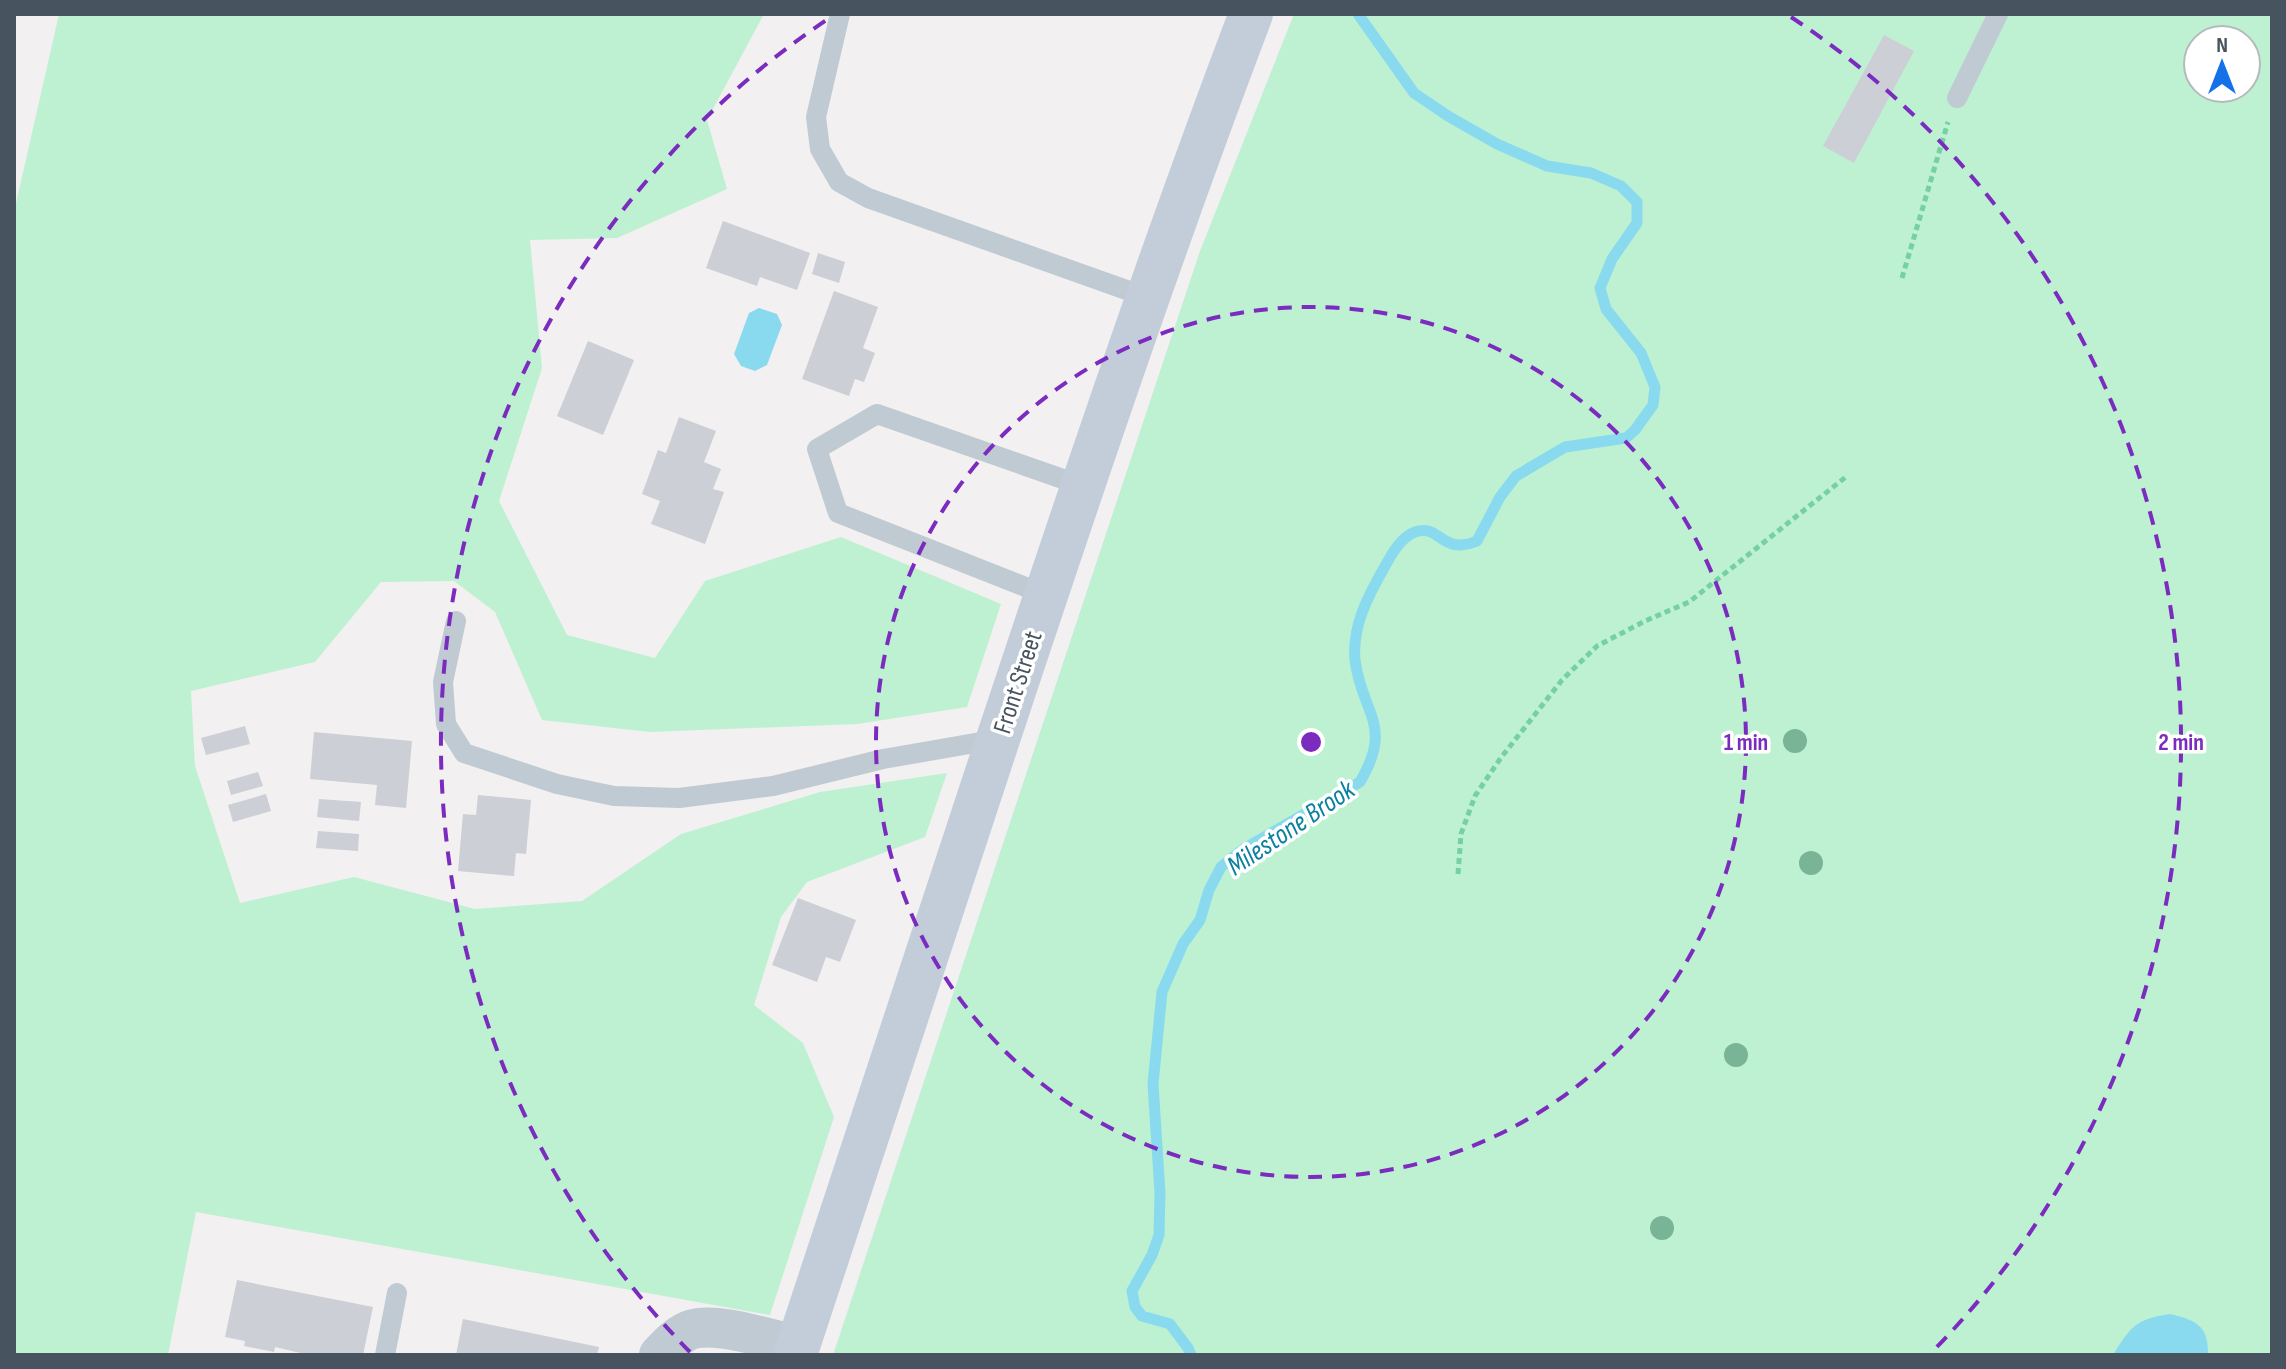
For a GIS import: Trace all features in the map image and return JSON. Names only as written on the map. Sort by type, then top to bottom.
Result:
[{"type":"main road","name":"Front Street","points":[[796,1350],[1083,486],[1208,126],[1251,14]]},
{"type":"street","points":[[659,1355],[671,1341],[693,1329],[721,1329],[796,1350]]},
{"type":"lane","points":[[840,14],[816,117],[820,149],[839,182],[868,198],[1149,298]]},
{"type":"lane","points":[[1957,98],[1998,14]]},
{"type":"lane","points":[[1046,595],[838,513],[817,449],[877,414],[1083,486]]},
{"type":"lane","points":[[456,621],[443,682],[446,724],[464,753],[557,784],[614,796],[679,798],[773,786],[883,759],[998,739]]},
{"type":"lane","points":[[385,1355],[397,1293]]},
{"type":"path","points":[[1902,278],[1930,176],[1957,98]]},
{"type":"path","points":[[1458,874],[1461,834],[1475,796],[1562,680],[1597,646],[1689,602],[1847,476]]},
{"type":"green space","points":[[59,14],[764,14],[707,120],[727,189],[617,238],[530,240],[542,368],[499,501],[567,635],[655,658],[705,581],[841,537],[1001,604],[967,707],[857,724],[650,732],[542,720],[495,612],[454,581],[381,582],[315,662],[191,691],[195,766],[240,903],[354,877],[475,909],[582,901],[681,834],[820,792],[947,773],[925,837],[807,882],[781,917],[754,1005],[803,1043],[834,1117],[770,1315],[196,1212],[168,1355],[14,1355],[14,212]]},
{"type":"green space","points":[[1294,14],[2272,14],[2272,1355],[833,1355],[1200,251]]},
{"type":"water","points":[[759,308],[777,314],[782,325],[767,365],[755,371],[741,366],[734,354],[749,313]]},
{"type":"water","points":[[2170,1314],[2187,1319],[2203,1330],[2208,1355],[2113,1355],[2136,1326],[2149,1318]]},
{"type":"building","points":[[1884,35],[1914,51],[1854,163],[1823,146]]},
{"type":"building","points":[[723,221],[810,253],[797,290],[760,277],[757,286],[706,268]]},
{"type":"building","points":[[818,253],[845,262],[839,283],[812,274]]},
{"type":"building","points":[[834,291],[878,307],[863,348],[875,353],[864,382],[855,379],[849,396],[802,379]]},
{"type":"building","points":[[588,341],[634,360],[603,435],[557,416]]},
{"type":"building","points":[[679,417],[716,431],[704,462],[721,469],[713,489],[724,492],[705,544],[651,524],[660,501],[642,494],[658,450],[666,453]]},
{"type":"building","points":[[245,726],[250,744],[206,755],[201,738]]},
{"type":"building","points":[[314,732],[412,741],[406,808],[375,805],[377,785],[310,779]]},
{"type":"building","points":[[258,772],[263,786],[231,795],[227,781]]},
{"type":"building","points":[[266,794],[271,811],[233,822],[228,805]]},
{"type":"building","points":[[478,795],[531,800],[526,854],[516,853],[514,876],[458,871],[463,814],[476,815]]},
{"type":"building","points":[[319,799],[361,802],[359,821],[317,817]]},
{"type":"building","points":[[318,831],[359,834],[358,851],[316,848]]},
{"type":"building","points":[[798,898],[856,920],[840,962],[826,957],[817,982],[772,965]]},
{"type":"building","points":[[237,1280],[373,1307],[363,1355],[309,1355],[275,1347],[274,1352],[244,1346],[245,1341],[225,1337]]},
{"type":"building","points":[[463,1319],[599,1347],[597,1355],[456,1355]]},
{"type":"waterway","name":"Milestone Brook","points":[[1191,1355],[1170,1324],[1142,1316],[1135,1307],[1132,1291],[1159,1235],[1160,1193],[1153,1084],[1162,992],[1183,944],[1200,920],[1209,890],[1221,867],[1242,850],[1360,782],[1375,746],[1375,732],[1355,660],[1356,635],[1372,589],[1401,542],[1410,534],[1423,530],[1456,545],[1477,541],[1500,497],[1516,476],[1565,447],[1626,438],[1653,405],[1655,387],[1641,353],[1606,309],[1600,288],[1612,259],[1637,223],[1637,202],[1621,186],[1591,173],[1547,166],[1497,144],[1448,116],[1414,93],[1358,14]]}]
